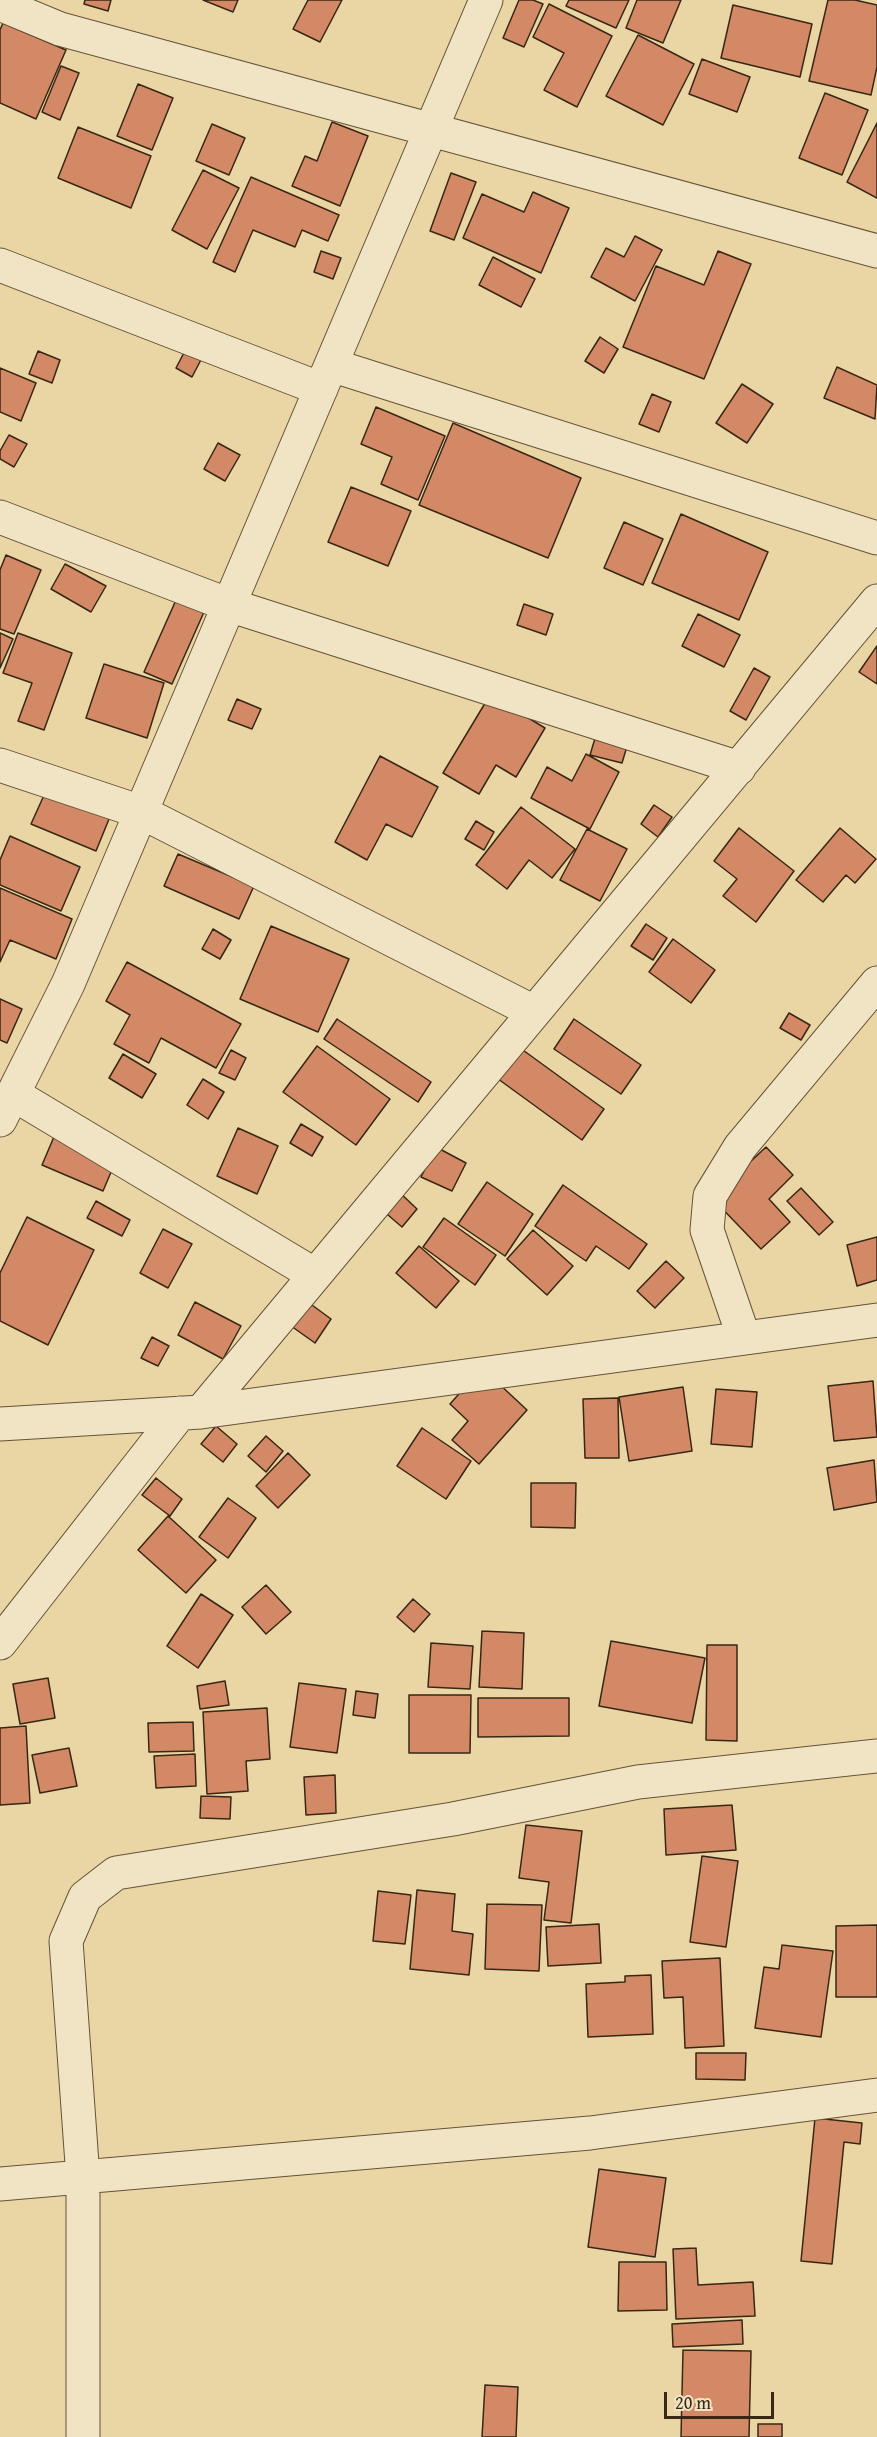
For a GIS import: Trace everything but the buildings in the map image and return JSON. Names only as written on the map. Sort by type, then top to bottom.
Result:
[{"type":"street","points":[[315,1275],[6,1107],[68,984],[486,0]]},
{"type":"street","points":[[0,4],[60,29],[432,128],[877,251]]},
{"type":"street","points":[[0,265],[326,377],[877,538]]},
{"type":"street","points":[[0,517],[229,605],[739,768]]},
{"type":"street","points":[[0,1643],[190,1412],[315,1275],[877,601]]},
{"type":"street","points":[[0,765],[141,812],[534,1012]]},
{"type":"street","points":[[744,1338],[707,1230],[710,1196],[740,1147],[877,983]]},
{"type":"street","points":[[0,1424],[190,1412],[877,1320]]},
{"type":"street","points":[[84,2437],[83,2178],[66,1941],[85,1897],[116,1873],[453,1819],[638,1782],[877,1755]]},
{"type":"street","points":[[0,2184],[590,2133],[877,2095]]}]
